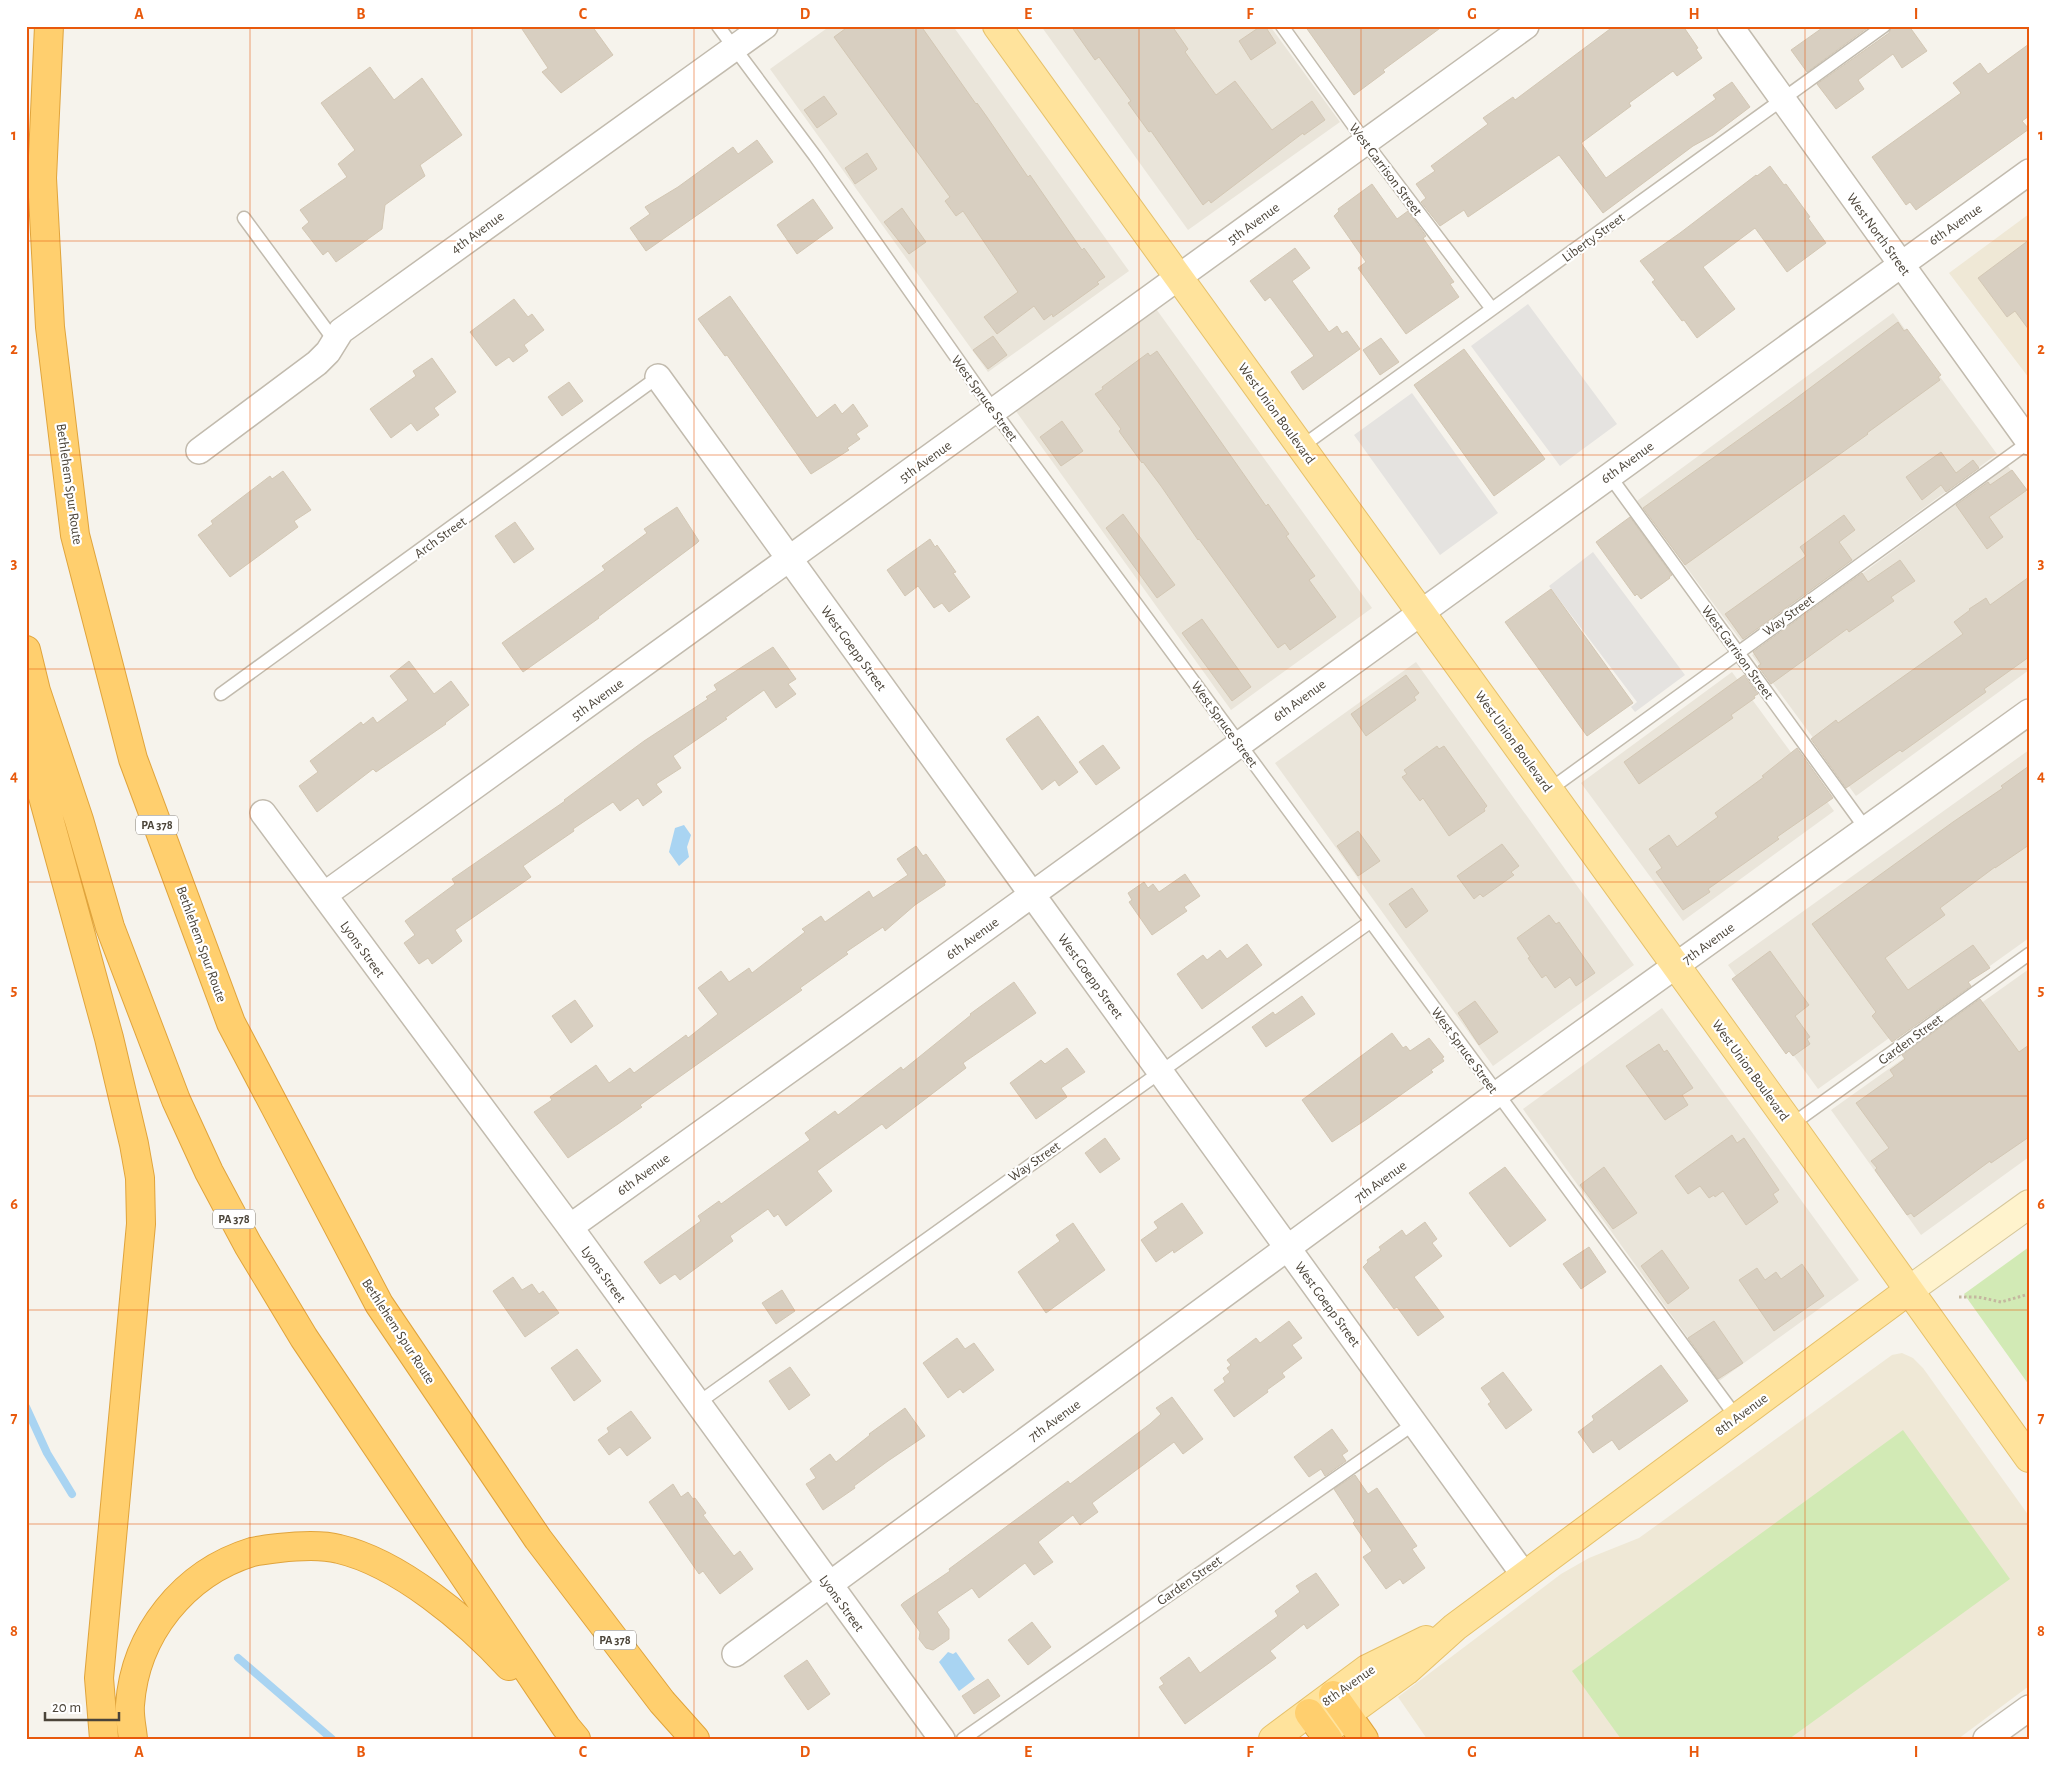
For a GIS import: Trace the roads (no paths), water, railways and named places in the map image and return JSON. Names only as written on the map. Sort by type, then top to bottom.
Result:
[{"type":"highway","name":"Bethlehem Spur Route","points":[[49,26],[42,188],[50,327],[75,535],[133,759],[231,1023],[379,1304],[538,1538],[662,1702],[695,1739]]},
{"type":"highway","name":"PA 378","points":[[26,650],[36,691],[79,820],[110,927],[176,1100],[210,1172],[248,1245],[304,1338],[571,1733]]},
{"type":"highway","points":[[26,718],[32,760],[109,1038],[140,1178],[141,1224],[99,1678],[104,1739]]},
{"type":"highway","points":[[133,1739],[130,1706],[138,1662],[154,1626],[180,1593],[215,1567],[253,1552],[296,1546],[338,1548],[381,1564],[420,1588],[485,1640],[571,1733]]},
{"type":"highway","points":[[1340,1704],[1364,1739]]},
{"type":"main road","name":"West Union Boulevard","points":[[997,26],[1677,966],[2029,1458]]},
{"type":"main road","name":"8th Avenue","points":[[1273,1739],[1319,1731],[1340,1704],[1406,1671],[1455,1626],[1908,1291],[2029,1204]]},
{"type":"street","name":"4th Avenue","points":[[199,451],[317,363],[328,352],[341,331],[765,26]]},
{"type":"street","name":"5th Avenue","points":[[324,896],[1526,26]]},
{"type":"street","name":"West North Street","points":[[1730,26],[2029,442]]},
{"type":"street","name":"6th Avenue","points":[[570,1227],[2029,172]]},
{"type":"street","name":"West Goepp Street","points":[[658,377],[1524,1575]]},
{"type":"street","name":"7th Avenue","points":[[735,1654],[1497,1094],[2029,712]]},
{"type":"street","name":"Lyons Street","points":[[263,813],[570,1227],[698,1402],[828,1585],[942,1739]]},
{"type":"street","points":[[1986,1739],[2029,1708]]},
{"type":"lane","name":"West Spruce Street","points":[[718,26],[815,156],[994,411],[1737,1418]]},
{"type":"lane","name":"West Garrison Street","points":[[1282,26],[1366,143],[1492,309]]},
{"type":"lane","name":"Liberty Street","points":[[1301,447],[1884,26]]},
{"type":"lane","points":[[244,218],[334,340]]},
{"type":"lane","name":"Arch Street","points":[[221,694],[658,377]]},
{"type":"lane","name":"Way Street","points":[[1549,790],[2029,442]]},
{"type":"lane","name":"West Garrison Street","points":[[1609,475],[1866,829]]},
{"type":"lane","name":"Way Street","points":[[698,1402],[1370,922]]},
{"type":"lane","name":"Garden Street","points":[[1791,1125],[2029,954]]},
{"type":"lane","name":"Garden Street","points":[[963,1739],[1415,1423]]},
{"type":"water","points":[[684,825],[691,835],[687,847],[689,857],[679,866],[669,852],[675,828]]},
{"type":"water","points":[[948,1652],[953,1654],[956,1652],[975,1679],[959,1691],[939,1662]]},
{"type":"waterway","points":[[26,1407],[47,1453],[72,1494]]},
{"type":"waterway","points":[[238,1658],[332,1739]]}]
